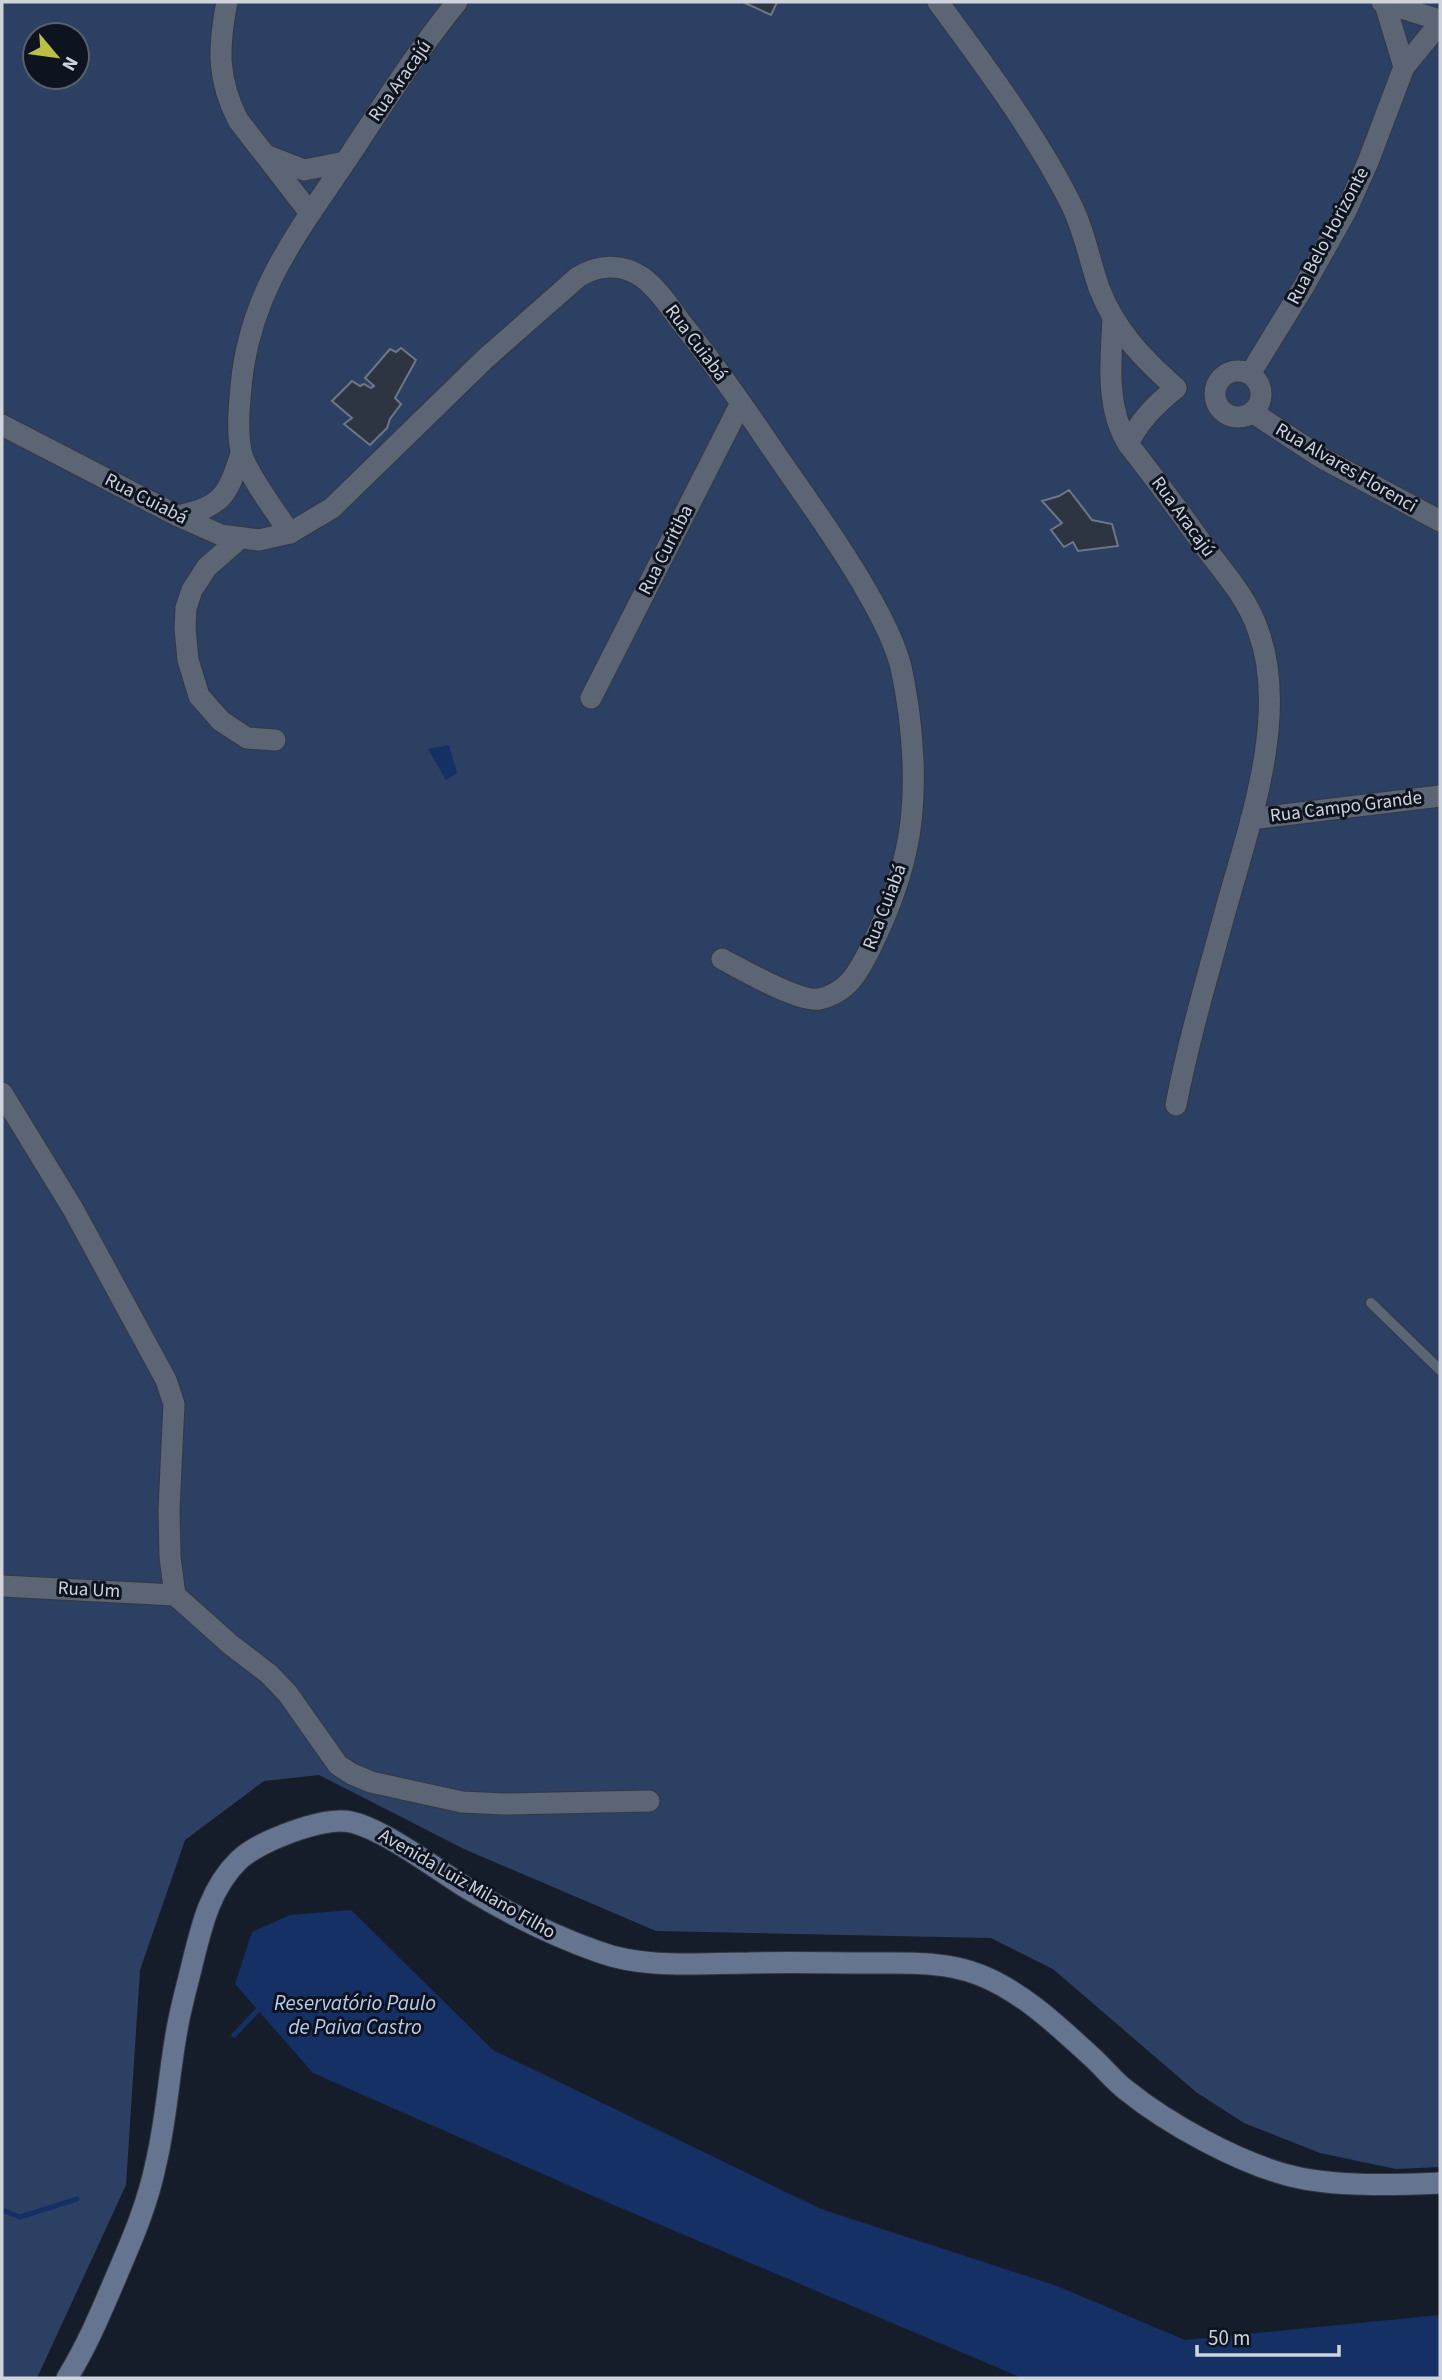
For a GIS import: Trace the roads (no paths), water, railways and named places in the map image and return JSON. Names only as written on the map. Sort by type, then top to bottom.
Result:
[{"type":"main road","name":"Avenida Luiz Milano Filho","points":[[67,2378],[89,2342],[141,2219],[157,2162],[178,2022],[208,1909],[221,1880],[242,1857],[262,1843],[338,1821],[354,1822],[379,1833],[483,1897],[566,1940],[618,1958],[631,1961],[698,1963],[896,1963],[954,1967],[981,1975],[1012,1991],[1044,2015],[1125,2089],[1159,2113],[1202,2139],[1261,2166],[1294,2177],[1348,2183],[1440,2183]]},
{"type":"main road","name":"Avenida Luiz Milano Filho","points":[[86,2378],[89,2342]]},
{"type":"street","points":[[227,2],[220,35],[220,69],[224,88],[238,120],[310,213]]},
{"type":"street","name":"Rua Aracajú","points":[[241,454],[239,405],[243,358],[264,292],[310,213],[389,95],[457,2]]},
{"type":"street","points":[[938,2],[1044,153],[1072,204],[1099,288],[1113,318],[1132,346],[1176,388],[1214,392]]},
{"type":"street","points":[[1383,3],[1440,22]]},
{"type":"street","points":[[1383,3],[1404,67]]},
{"type":"street","name":"Rua Belo Horizonte","points":[[1250,374],[1346,211],[1404,67],[1440,22]]},
{"type":"street","points":[[262,153],[304,170],[345,162]]},
{"type":"street","name":"Rua Cuiabá","points":[[2,425],[178,516],[221,535],[258,540],[290,533],[332,508],[486,358],[578,277],[593,268],[607,267],[625,269],[641,277],[703,350],[847,556],[890,637],[901,666],[912,737],[912,808],[907,848],[888,912],[849,985],[818,999],[789,992],[722,959]]},
{"type":"street","name":"Rua Aracajú","points":[[1113,318],[1110,378],[1121,432],[1233,583],[1250,611],[1259,631],[1270,682],[1270,718],[1251,819],[1175,1105]]},
{"type":"street","points":[[1234,371],[1250,374],[1261,392],[1260,400],[1252,412],[1238,417],[1223,413],[1215,400],[1214,392],[1221,378],[1234,371]]},
{"type":"street","points":[[1128,444],[1154,405],[1176,388]]},
{"type":"street","name":"Rua Curitiba","points":[[592,698],[741,403]]},
{"type":"street","name":"Rua Alvares Florenci","points":[[1252,412],[1322,457],[1440,521]]},
{"type":"street","points":[[178,516],[201,511],[219,501],[232,481],[241,454]]},
{"type":"street","points":[[241,454],[290,533]]},
{"type":"street","points":[[239,539],[207,567],[192,590],[186,608],[188,660],[200,695],[221,722],[247,738],[275,740]]},
{"type":"street","name":"Rua Campo Grande","points":[[1251,819],[1440,796]]},
{"type":"street","points":[[2,1093],[73,1209],[166,1380],[174,1404],[169,1510],[170,1558],[176,1595],[230,1645],[269,1674],[288,1694],[338,1765],[371,1783],[462,1802],[504,1804],[649,1801]]},
{"type":"street","name":"Rua Um","points":[[2,1586],[176,1595]]},
{"type":"lane","points":[[1371,1303],[1440,1370]]},
{"type":"water","points":[[449,745],[457,773],[446,780],[428,749]]},
{"type":"water","name":"Reservatório Paulo de Paiva Castro","points":[[351,1910],[493,2050],[821,2209],[1057,2286],[1185,2340],[1440,2315],[1440,2378],[1022,2378],[609,2203],[313,2073],[235,1984],[252,1932],[290,1915]]},
{"type":"waterway","points":[[234,2035],[262,2009]]},
{"type":"waterway","points":[[2,2210],[20,2217],[77,2199]]}]
